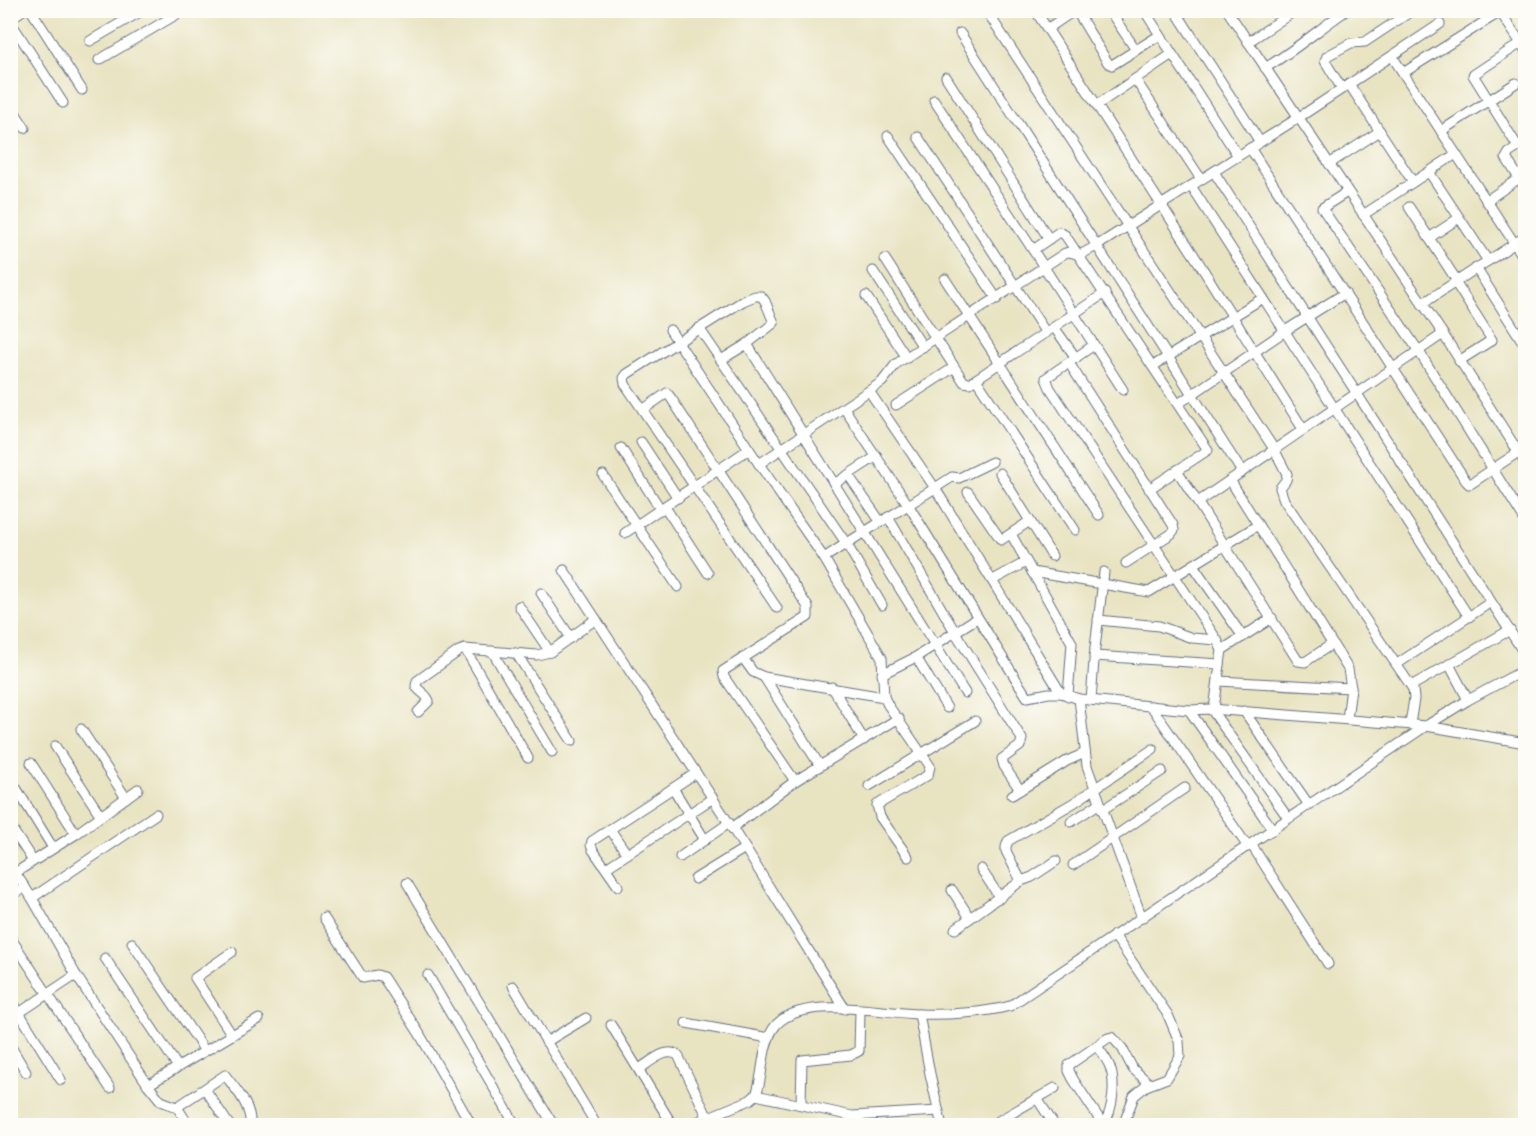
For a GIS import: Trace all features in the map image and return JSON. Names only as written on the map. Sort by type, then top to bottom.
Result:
[{"type":"street","points":[[22,10],[10,20],[63,103]]},
{"type":"street","points":[[31,10],[82,90]]},
{"type":"street","points":[[90,41],[143,10]]},
{"type":"street","points":[[99,60],[184,10]]},
{"type":"street","points":[[986,10],[1274,449],[1287,474],[1280,488],[1284,500],[1411,686],[1414,699],[1410,724]]},
{"type":"street","points":[[1035,10],[1162,204],[1303,429]]},
{"type":"street","points":[[1047,29],[1076,10],[1108,63],[1112,65],[1160,35]]},
{"type":"street","points":[[1109,10],[1136,50]]},
{"type":"street","points":[[1144,10],[1238,156]]},
{"type":"street","points":[[1175,10],[1260,142]]},
{"type":"street","points":[[1242,10],[1229,14],[1459,361],[1522,449],[1526,464]]},
{"type":"street","points":[[1248,42],[1296,10]]},
{"type":"street","points":[[1265,68],[1286,56],[1347,10]]},
{"type":"street","points":[[1413,10],[1365,42],[1351,43],[1327,56],[1325,61],[1380,131],[1413,182]]},
{"type":"street","points":[[1403,73],[1499,11],[1523,47],[1473,75],[1522,144],[1506,158],[1526,189]]},
{"type":"street","points":[[759,464],[882,382],[896,364],[1065,253],[1080,255],[1098,245],[1298,118],[1440,24]]},
{"type":"street","points":[[960,33],[1242,472]]},
{"type":"street","points":[[1096,105],[1172,54]]},
{"type":"street","points":[[1392,56],[1526,261]]},
{"type":"street","points":[[946,77],[1049,239]]},
{"type":"street","points":[[1135,79],[1201,179]]},
{"type":"street","points":[[1441,131],[1516,83]]},
{"type":"street","points":[[934,100],[1045,267],[1123,390]]},
{"type":"street","points":[[10,105],[25,128]]},
{"type":"street","points":[[1329,164],[1380,131]]},
{"type":"street","points":[[888,136],[997,299]]},
{"type":"street","points":[[918,137],[1016,286],[1072,361],[1173,525],[1174,530],[1126,563]]},
{"type":"street","points":[[1250,148],[1394,367],[1466,482],[1472,483],[1522,449]]},
{"type":"street","points":[[1363,215],[1456,154]]},
{"type":"street","points":[[1214,172],[1358,392],[1526,656]]},
{"type":"street","points":[[1429,172],[1488,261]]},
{"type":"street","points":[[1486,201],[1518,179]]},
{"type":"street","points":[[1191,186],[1469,617]]},
{"type":"street","points":[[1347,192],[1322,208],[1418,350],[1526,522]]},
{"type":"street","points":[[1409,207],[1492,340],[1459,361]]},
{"type":"street","points":[[1429,238],[1459,218]]},
{"type":"street","points":[[1033,250],[1062,232],[1080,255],[1208,450],[1149,489]]},
{"type":"street","points":[[1422,304],[1526,236]]},
{"type":"street","points":[[885,260],[953,368],[964,382],[970,383],[1105,293]]},
{"type":"street","points":[[1476,268],[1526,347]]},
{"type":"street","points":[[873,271],[923,347]]},
{"type":"street","points":[[945,279],[1099,515]]},
{"type":"street","points":[[1178,404],[1345,293]]},
{"type":"street","points":[[721,360],[774,323],[761,296],[743,301],[678,341],[627,374],[624,378],[625,384],[777,609]]},
{"type":"street","points":[[866,296],[907,358]]},
{"type":"street","points":[[1153,366],[1263,297]]},
{"type":"street","points":[[699,328],[846,543],[882,605]]},
{"type":"street","points":[[670,330],[824,558],[880,653],[884,697],[930,766],[927,775],[877,805],[880,816],[908,857]]},
{"type":"street","points":[[1198,502],[1443,334]]},
{"type":"street","points":[[747,344],[965,693]]},
{"type":"street","points":[[1094,345],[1046,378],[1050,388],[1217,640],[1222,650],[1212,709],[1288,818]]},
{"type":"street","points":[[896,405],[953,368]]},
{"type":"street","points":[[976,379],[1075,530]]},
{"type":"street","points":[[869,391],[935,488],[1064,695]]},
{"type":"street","points":[[644,409],[662,394],[667,393],[808,607],[807,617],[723,671],[724,677],[795,781]]},
{"type":"street","points":[[844,408],[909,506],[1027,697],[1049,693],[1079,699],[1190,710],[1244,711],[1410,724],[1526,743]]},
{"type":"street","points":[[641,442],[678,498]]},
{"type":"street","points":[[621,448],[708,573]]},
{"type":"street","points":[[626,533],[749,449]]},
{"type":"street","points":[[834,484],[877,456]]},
{"type":"street","points":[[824,558],[864,531],[909,506],[951,477],[959,478],[992,462]]},
{"type":"street","points":[[1177,470],[1298,661],[1301,663],[1332,644]]},
{"type":"street","points":[[1000,472],[1052,556]]},
{"type":"street","points":[[603,475],[678,587]]},
{"type":"street","points":[[849,476],[884,519],[1022,739],[1020,746],[1002,759],[1016,792],[1067,761],[1085,753]]},
{"type":"street","points":[[1230,480],[1348,669],[1351,688],[1347,719]]},
{"type":"street","points":[[968,492],[1001,540],[1030,521]]},
{"type":"street","points":[[1032,573],[1149,592],[1258,525]]},
{"type":"street","points":[[1011,534],[1072,644],[1064,695]]},
{"type":"street","points":[[993,580],[1026,562]]},
{"type":"street","points":[[1193,565],[1243,637]]},
{"type":"street","points":[[564,570],[713,798],[845,1009]]},
{"type":"street","points":[[1091,700],[1104,572]]},
{"type":"street","points":[[541,593],[571,638]]},
{"type":"street","points":[[1397,664],[1491,602]]},
{"type":"street","points":[[519,606],[550,652]]},
{"type":"street","points":[[882,674],[916,657],[977,618]]},
{"type":"street","points":[[1222,650],[1272,618]]},
{"type":"street","points":[[418,712],[429,701],[428,697],[416,686],[417,681],[452,655],[465,650],[537,655],[550,652],[596,619]]},
{"type":"street","points":[[1098,620],[1159,626],[1192,639],[1217,640]]},
{"type":"street","points":[[1411,686],[1510,630]]},
{"type":"street","points":[[465,650],[528,758]]},
{"type":"street","points":[[492,651],[552,752]]},
{"type":"street","points":[[516,653],[572,741]]},
{"type":"street","points":[[1094,656],[1220,664]]},
{"type":"street","points":[[916,657],[947,708]]},
{"type":"street","points":[[742,658],[753,672],[764,677],[884,697]]},
{"type":"street","points":[[1449,664],[1468,700]]},
{"type":"street","points":[[687,1125],[708,1119],[756,1095],[769,1038],[774,1027],[788,1014],[807,1010],[845,1009],[919,1014],[996,1010],[1010,1006],[1426,726],[1526,669]]},
{"type":"street","points":[[764,677],[820,766]]},
{"type":"street","points":[[1218,681],[1351,688]]},
{"type":"street","points":[[832,687],[864,740]]},
{"type":"street","points":[[1079,699],[1085,753],[1094,788],[1142,918]]},
{"type":"street","points":[[1151,706],[1250,845],[1328,964]]},
{"type":"street","points":[[1190,710],[1273,830]]},
{"type":"street","points":[[1244,711],[1309,805]]},
{"type":"street","points":[[680,857],[795,781],[898,718]]},
{"type":"street","points":[[869,786],[975,721]]},
{"type":"street","points":[[81,729],[126,798]]},
{"type":"street","points":[[55,746],[101,816]]},
{"type":"street","points":[[1021,881],[1006,851],[1008,841],[1075,802],[1153,749]]},
{"type":"street","points":[[31,763],[76,834]]},
{"type":"street","points":[[1071,822],[1162,771]]},
{"type":"street","points":[[618,886],[591,845],[592,841],[696,773]]},
{"type":"street","points":[[10,778],[53,848]]},
{"type":"street","points":[[673,788],[705,840]]},
{"type":"street","points":[[138,789],[76,834],[33,861],[13,869],[76,975],[148,1085],[161,1101],[177,1107],[189,1125]]},
{"type":"street","points":[[1073,865],[1185,789]]},
{"type":"street","points":[[606,868],[713,798]]},
{"type":"street","points":[[32,898],[156,814]]},
{"type":"street","points":[[10,826],[33,861]]},
{"type":"street","points":[[610,829],[627,854]]},
{"type":"street","points":[[694,879],[745,848]]},
{"type":"street","points":[[955,928],[1021,881],[1032,877],[1056,861]]},
{"type":"street","points":[[981,869],[1000,897]]},
{"type":"street","points":[[407,883],[554,1125]]},
{"type":"street","points":[[10,897],[25,887]]},
{"type":"street","points":[[952,890],[970,918]]},
{"type":"street","points":[[324,918],[363,978],[376,975],[382,977],[419,1033],[472,1125]]},
{"type":"street","points":[[1114,935],[1168,1015],[1179,1041],[1180,1056],[1167,1078],[1150,1084],[1134,1096],[1123,1125]]},
{"type":"street","points":[[10,937],[110,1088]]},
{"type":"street","points":[[132,943],[205,1051]]},
{"type":"street","points":[[231,952],[195,978],[232,1035]]},
{"type":"street","points":[[105,958],[178,1067]]},
{"type":"street","points":[[10,1019],[76,975]]},
{"type":"street","points":[[428,975],[516,1125]]},
{"type":"street","points":[[513,986],[597,1125]]},
{"type":"street","points":[[10,998],[61,1080]]},
{"type":"street","points":[[801,1104],[802,1060],[850,1055],[859,1051],[860,1010]]},
{"type":"street","points":[[919,1014],[942,1125]]},
{"type":"street","points":[[546,1042],[586,1018]]},
{"type":"street","points":[[148,1085],[259,1019]]},
{"type":"street","points":[[686,1023],[769,1038]]},
{"type":"street","points":[[611,1025],[673,1125]]},
{"type":"street","points":[[1104,1125],[1073,1079],[1068,1068],[1070,1065],[1112,1037],[1134,1069],[1150,1084]]},
{"type":"street","points":[[10,1045],[26,1072]]},
{"type":"street","points":[[1097,1046],[1108,1063],[1111,1073],[1111,1103],[1104,1125]]},
{"type":"street","points":[[639,1069],[666,1052],[678,1055],[708,1119]]},
{"type":"street","points":[[177,1107],[225,1075],[249,1109],[250,1125]]},
{"type":"street","points":[[990,1125],[1038,1100],[1055,1088]]},
{"type":"street","points":[[205,1089],[230,1125]]},
{"type":"street","points":[[756,1095],[852,1116],[939,1111]]},
{"type":"street","points":[[1038,1100],[1055,1125]]}]
